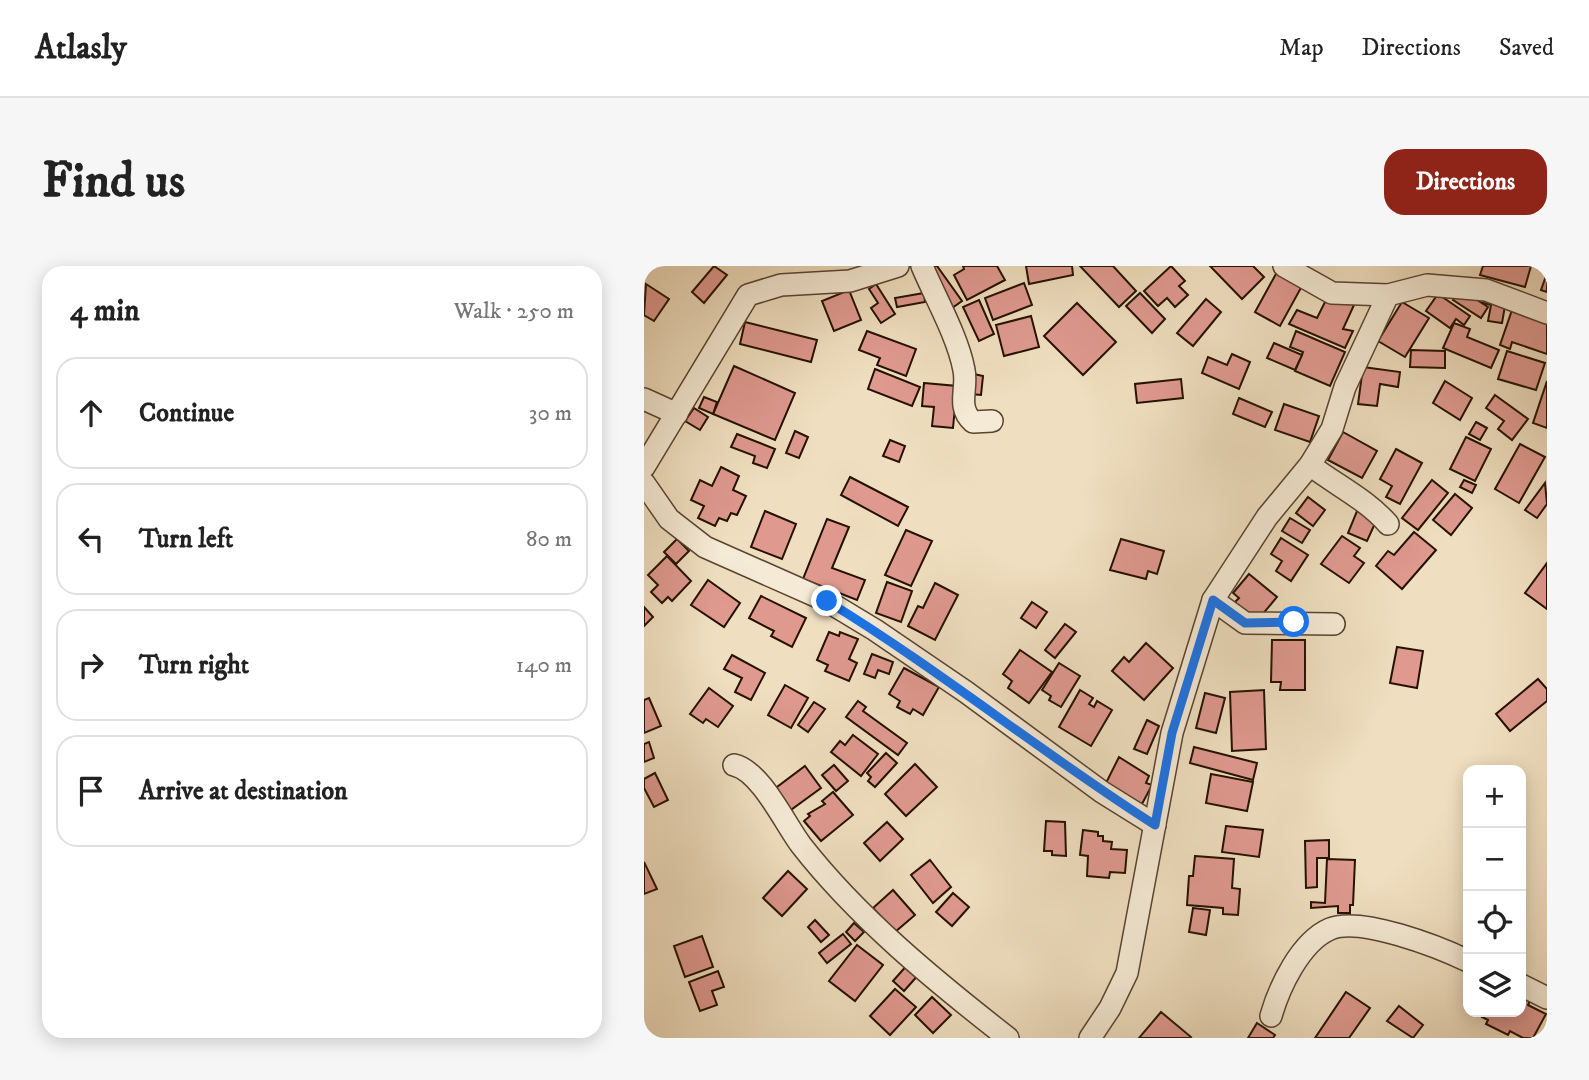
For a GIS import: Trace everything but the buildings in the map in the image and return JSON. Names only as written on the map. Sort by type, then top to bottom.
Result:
[{"type":"street","points":[[644,467],[748,295],[781,285],[850,281],[898,266]]},
{"type":"street","points":[[922,266],[964,371],[962,403],[965,413],[973,422],[992,421]]},
{"type":"street","points":[[1284,266],[1332,293],[1388,295],[1427,285],[1486,290],[1547,313]]},
{"type":"street","points":[[1090,1038],[1110,1008],[1126,973],[1172,733],[1213,600],[1267,517],[1310,465],[1332,429],[1345,387],[1388,295]]},
{"type":"street","points":[[644,399],[677,414]]},
{"type":"street","points":[[1310,465],[1372,506],[1388,524]]},
{"type":"street","points":[[644,483],[669,519],[705,547],[827,601],[875,630],[966,692],[1070,769],[1155,825]]},
{"type":"street","points":[[1213,600],[1245,623],[1334,624]]},
{"type":"street","points":[[734,765],[744,768],[760,785],[801,844],[833,883],[900,947],[1008,1038]]},
{"type":"street","points":[[1271,1016],[1290,974],[1314,940],[1331,928],[1384,929],[1463,959]]},
{"type":"street","points":[[1526,988],[1547,998]]},
{"type":"route","points":[[827,601],[905,650],[1102,792],[1155,825],[1172,733],[1213,600],[1245,623],[1261,625],[1294,622]]}]
